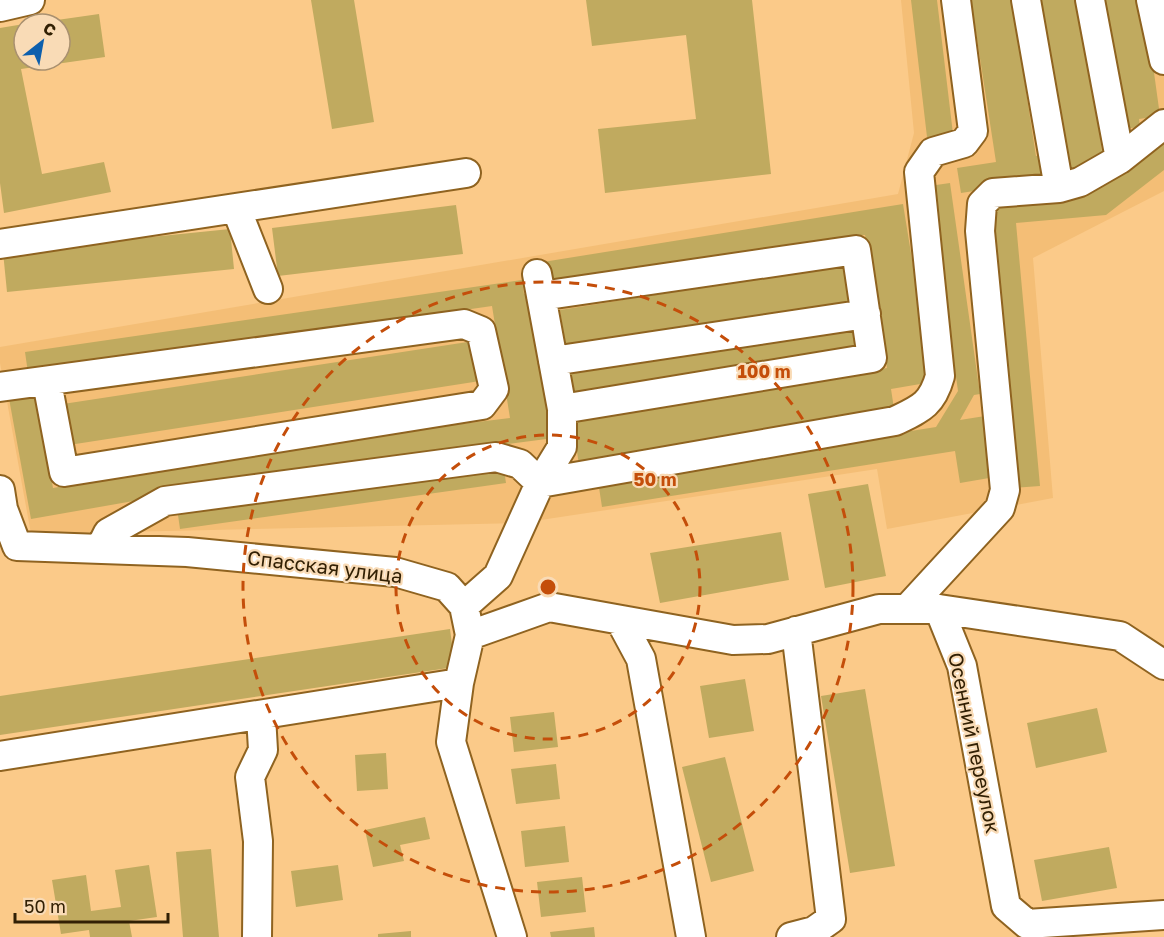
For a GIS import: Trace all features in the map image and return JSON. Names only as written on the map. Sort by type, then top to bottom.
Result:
[{"type":"street","points":[[0,7],[30,0]]},
{"type":"street","points":[[540,483],[895,421],[925,407],[936,392],[940,376],[919,172],[933,152],[964,143],[973,131],[956,0]]},
{"type":"street","points":[[1026,0],[1059,188]]},
{"type":"street","points":[[1090,0],[1120,159]]},
{"type":"street","points":[[1151,0],[1164,60]]},
{"type":"street","points":[[907,609],[1000,508],[1005,490],[980,231],[982,204],[993,193],[1059,188],[1090,178],[1120,159],[1164,123]]},
{"type":"street","points":[[0,244],[466,173]]},
{"type":"street","points":[[236,208],[268,289]]},
{"type":"street","points":[[512,937],[451,742],[459,683],[471,635],[464,606],[498,576],[540,483],[562,447],[562,409],[539,285],[856,250],[872,358],[562,409]]},
{"type":"street","points":[[553,361],[866,314]]},
{"type":"street","points":[[0,387],[464,324],[481,331],[494,389],[482,405],[64,472],[46,382]]},
{"type":"street","points":[[100,549],[108,533],[165,501],[496,457],[520,464],[540,483]]},
{"type":"street","name":"Спасская улица","points":[[2,500],[8,554],[100,549],[187,552],[395,572],[447,587],[464,606]]},
{"type":"street","points":[[471,635],[549,607],[733,640],[768,639],[879,609],[939,609],[1120,636],[1164,665]]},
{"type":"street","name":"Осенний переулок","points":[[939,609],[962,666],[1006,906],[1027,924],[1164,915]]},
{"type":"street","points":[[620,620],[641,659],[691,937]]},
{"type":"street","points":[[791,937],[814,932],[831,919],[796,631]]},
{"type":"street","points":[[0,756],[459,683]]},
{"type":"street","points":[[257,937],[258,841],[250,777],[263,750],[261,716]]},
{"type":"shaded area","points":[[901,0],[1164,0],[1164,191],[1033,258],[1053,498],[887,529],[877,469],[521,523],[31,534],[0,363],[0,347],[898,194],[914,133]]},
{"type":"building","points":[[311,0],[354,0],[374,122],[332,129]]},
{"type":"building","points":[[586,0],[752,0],[771,174],[605,193],[598,129],[696,119],[686,35],[592,46]]},
{"type":"building","points":[[911,0],[937,0],[953,134],[927,137]]},
{"type":"building","points":[[971,0],[1012,0],[1036,156],[1048,154],[1052,179],[961,193],[957,168],[996,162]]},
{"type":"building","points":[[1041,0],[1081,0],[1104,166],[1065,172]]},
{"type":"building","points":[[1105,0],[1144,0],[1160,116],[1139,119],[1140,127],[1123,129]]},
{"type":"building","points":[[99,14],[105,57],[72,62],[72,18]]},
{"type":"building","points":[[12,26],[12,72],[22,72],[42,174],[104,162],[111,192],[4,213],[0,183],[0,28]]},
{"type":"building","points":[[1164,137],[1164,170],[1106,215],[1016,223],[1040,486],[1014,488],[988,204],[1090,194]]},
{"type":"building","points":[[950,183],[980,394],[974,395],[960,420],[985,416],[995,477],[960,483],[955,451],[602,507],[598,481],[936,427],[958,391],[929,186]]},
{"type":"building","points":[[903,204],[932,382],[891,389],[895,415],[579,465],[572,419],[887,368],[865,235],[546,286],[543,262]]},
{"type":"building","points":[[456,205],[463,254],[278,276],[272,228]]},
{"type":"building","points":[[230,229],[234,269],[7,292],[3,252]]},
{"type":"building","points":[[843,265],[849,304],[566,349],[560,310]]},
{"type":"building","points":[[522,280],[524,294],[530,293],[554,438],[310,470],[31,519],[8,393],[35,388],[53,488],[306,443],[510,418],[492,306],[28,373],[25,352]]},
{"type":"building","points":[[855,329],[857,347],[572,392],[570,374]]},
{"type":"building","points":[[474,341],[480,381],[69,445],[63,404]]},
{"type":"building","points":[[503,463],[506,483],[180,529],[177,508]]},
{"type":"building","points":[[868,484],[886,576],[825,588],[808,494]]},
{"type":"building","points":[[781,532],[789,580],[660,603],[650,553]]},
{"type":"building","points":[[450,629],[455,667],[0,735],[0,696]]},
{"type":"building","points":[[745,679],[754,731],[709,738],[700,686]]},
{"type":"building","points":[[865,689],[895,866],[850,873],[821,696]]},
{"type":"building","points":[[1097,708],[1107,752],[1036,768],[1027,723]]},
{"type":"building","points":[[554,712],[558,747],[514,752],[510,717]]},
{"type":"building","points":[[386,753],[388,789],[357,791],[355,755]]},
{"type":"building","points":[[725,757],[754,871],[711,882],[682,767]]},
{"type":"building","points":[[556,764],[560,799],[516,804],[511,769]]},
{"type":"building","points":[[425,817],[430,839],[400,845],[404,861],[373,867],[365,830]]},
{"type":"building","points":[[565,826],[569,862],[525,867],[521,831]]},
{"type":"building","points":[[1109,847],[1117,888],[1042,901],[1034,860]]},
{"type":"building","points":[[211,849],[219,937],[183,937],[176,852]]},
{"type":"building","points":[[149,865],[157,917],[129,921],[132,937],[90,937],[89,930],[61,934],[52,880],[86,875],[91,911],[121,907],[115,870]]},
{"type":"building","points":[[338,865],[343,900],[296,907],[291,871]]},
{"type":"building","points":[[582,877],[586,912],[541,917],[537,882]]},
{"type":"building","points":[[594,927],[595,937],[551,937],[550,932]]},
{"type":"building","points":[[411,931],[411,937],[378,937],[378,934]]}]
